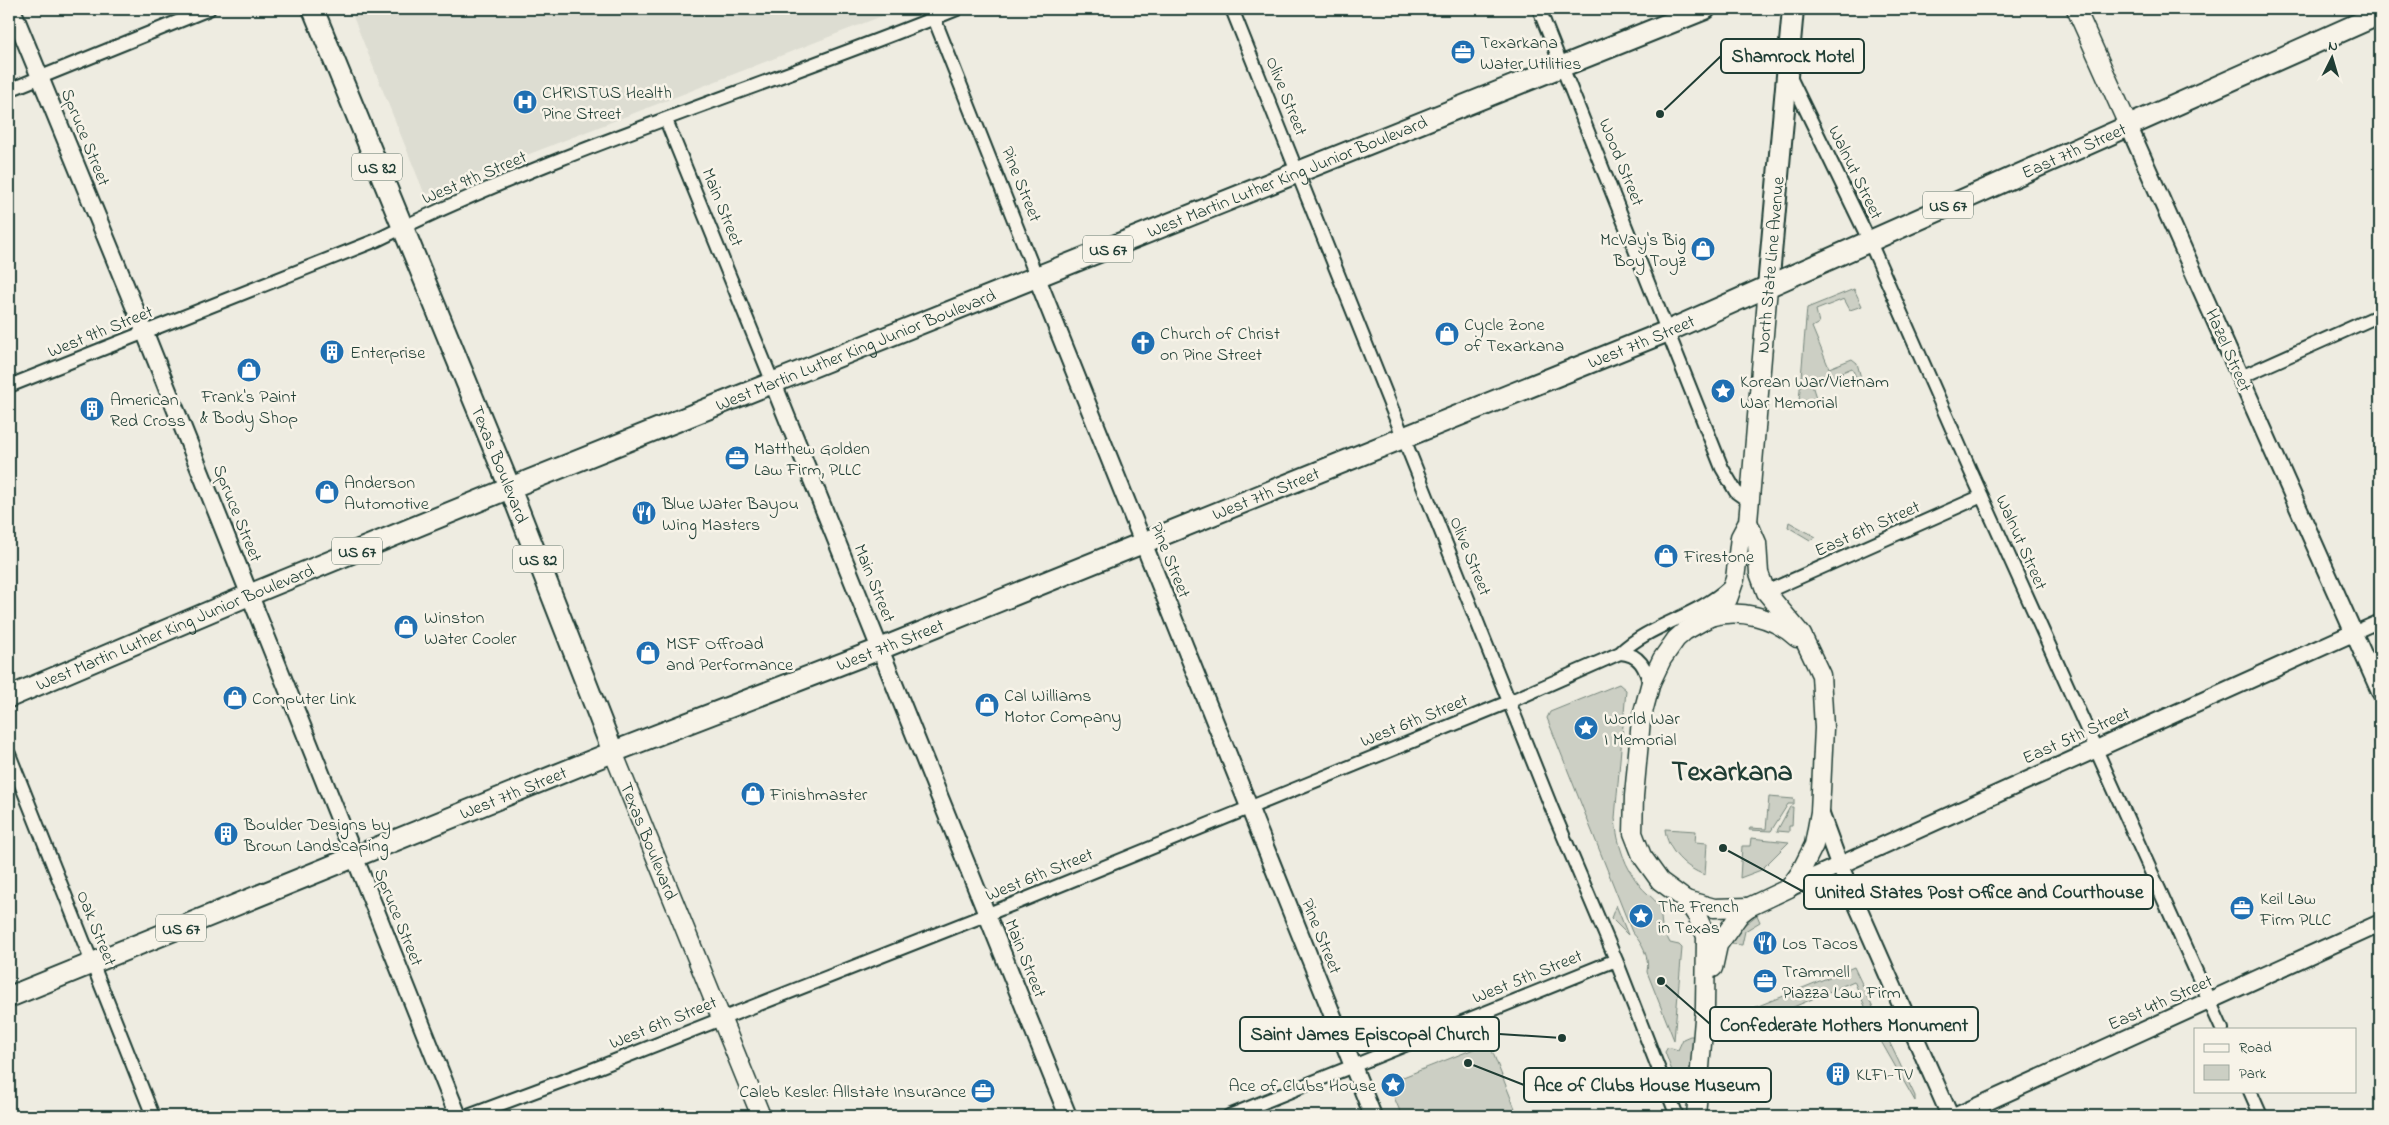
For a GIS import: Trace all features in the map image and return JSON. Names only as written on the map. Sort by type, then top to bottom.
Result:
[{"type":"main road","name":"Texas Boulevard","points":[[313,9],[510,488],[613,752],[761,1116]]},
{"type":"main road","name":"West Martin Luther King Junior Boulevard","points":[[9,697],[249,595],[510,488],[1038,278],[1298,171],[1705,9]]},
{"type":"main road","name":"North State Line Avenue","points":[[1696,1116],[1705,1007],[1706,936],[1697,916],[1686,900],[1672,891],[1655,875],[1642,856],[1633,833],[1634,796],[1641,720],[1650,686],[1658,667],[1676,639],[1685,631],[1710,617],[1728,599],[1735,579],[1740,537],[1748,522],[1793,9]]},
{"type":"main road","name":"Hazel Street","points":[[2076,9],[2130,127]]},
{"type":"main road","name":"East 7th Street","points":[[1768,287],[2380,14]]},
{"type":"main road","name":"West 7th Street","points":[[9,997],[613,752],[880,649],[1668,330],[1768,287]]},
{"type":"main road","name":"North State Line Avenue","points":[[1705,1007],[1718,945],[1734,921],[1749,907],[1789,888],[1808,862],[1814,845],[1820,812],[1824,728],[1822,683],[1819,667],[1802,635],[1766,592],[1759,573],[1757,543],[1748,522]]},
{"type":"main road","points":[[1710,617],[1728,613],[1758,616],[1790,631],[1812,652]]},
{"type":"main road","points":[[1686,900],[1714,908],[1749,907]]},
{"type":"street","name":"Spruce Street","points":[[12,9],[145,332],[458,1116]]},
{"type":"street","points":[[9,90],[209,9]]},
{"type":"street","name":"West 9th Street","points":[[9,386],[377,240],[434,212],[528,173],[957,9]]},
{"type":"street","name":"Olive Street","points":[[1232,9],[1511,701],[1552,809],[1616,960],[1677,1116]]},
{"type":"street","name":"Wood Street","points":[[1539,9],[1722,468],[1736,492],[1750,502]]},
{"type":"street","name":"Pine Street","points":[[934,18],[1373,1116]]},
{"type":"street","name":"Walnut Street","points":[[1787,72],[1870,240],[1982,496],[2222,1028]]},
{"type":"street","name":"Main Street","points":[[666,120],[1068,1116]]},
{"type":"street","name":"Hazel Street","points":[[2130,127],[2380,692]]},
{"type":"street","points":[[2242,377],[2380,315]]},
{"type":"street","name":"East 6th Street","points":[[1766,592],[1982,496]]},
{"type":"street","name":"West 6th Street","points":[[468,1116],[589,1071],[721,1017],[987,914],[1511,701],[1620,653],[1630,643],[1712,602],[1735,579]]},
{"type":"street","name":"East 5th Street","points":[[1789,888],[1838,864],[2380,621]]},
{"type":"street","points":[[1620,653],[1628,653],[1640,661],[1646,671],[1650,686]]},
{"type":"street","name":"Oak Street","points":[[9,754],[153,1116]]},
{"type":"street","points":[[1820,812],[1838,864],[1950,1116]]},
{"type":"street","name":"East 4th Street","points":[[1956,1116],[2380,924]]},
{"type":"street","name":"West 5th Street","points":[[1229,1116],[1616,960]]},
{"type":"street","points":[[2250,1092],[2261,1116]]},
{"type":"shaded area","name":"CHRISTUS Health Pine Street","points":[[350,9],[900,9],[425,195]]},
{"type":"green space","points":[[1854,289],[1862,306],[1850,310],[1844,299],[1816,310],[1819,323],[1812,327],[1829,368],[1852,359],[1857,363],[1861,378],[1856,378],[1852,368],[1812,385],[1817,401],[1799,401],[1807,308]]},
{"type":"green space","points":[[1789,522],[1816,537],[1810,540],[1788,527]]},
{"type":"green space","points":[[1619,684],[1626,690],[1615,818],[1616,828],[1620,846],[1630,872],[1660,907],[1662,927],[1670,943],[1679,945],[1682,948],[1674,1040],[1647,972],[1648,967],[1644,951],[1632,932],[1547,718],[1550,712]]},
{"type":"green space","points":[[1769,797],[1794,799],[1794,804],[1788,804],[1771,831],[1749,830],[1750,828],[1766,829]]},
{"type":"green space","points":[[1790,807],[1793,807],[1792,826],[1789,826],[1789,832],[1777,831]]},
{"type":"green space","points":[[1665,829],[1696,831],[1695,842],[1707,843],[1705,875],[1691,868],[1678,857],[1669,844]]},
{"type":"green space","points":[[1751,838],[1789,842],[1761,870],[1740,878],[1742,846],[1750,846]]},
{"type":"green space","points":[[1616,905],[1628,935],[1611,918]]},
{"type":"green space","points":[[1757,915],[1760,922],[1745,931],[1742,945],[1731,944],[1743,926]]},
{"type":"green space","points":[[1854,967],[1915,1096],[1915,1101],[1878,1036],[1854,981],[1775,1015],[1751,1009]]},
{"type":"green space","points":[[1694,1036],[1695,1040],[1691,1074],[1685,1083],[1679,1083],[1675,1079],[1665,1052],[1668,1047],[1678,1050],[1683,1039]]},
{"type":"green space","points":[[1489,1043],[1518,1116],[1402,1116],[1388,1083]]},
{"type":"place","name":"Texarkana Water Utilities","points":[[1463,52]]},
{"type":"place","name":"CHRISTUS Health Pine Street","points":[[525,102]]},
{"type":"place","name":"Shamrock Motel","points":[[1660,114]]},
{"type":"place","name":"McVay's Big Boy Toyz","points":[[1703,249]]},
{"type":"place","name":"Cycle Zone of Texarkana","points":[[1447,334]]},
{"type":"place","name":"Church of Christ on Pine Street","points":[[1143,343]]},
{"type":"place","name":"Enterprise","points":[[332,352]]},
{"type":"place","name":"Frank's Paint & Body Shop","points":[[249,370]]},
{"type":"place","name":"Korean War/Vietnam War Memorial","points":[[1723,391]]},
{"type":"place","name":"American Red Cross","points":[[92,409]]},
{"type":"place","name":"Matthew Golden Law Firm, PLLC","points":[[737,458]]},
{"type":"place","name":"Anderson Automotive","points":[[327,492]]},
{"type":"place","name":"Blue Water Bayou Wing Masters","points":[[644,513]]},
{"type":"place","name":"Firestone","points":[[1666,556]]},
{"type":"place","name":"Winston Water Cooler","points":[[406,627]]},
{"type":"place","name":"MSF Offroad and Performance","points":[[648,653]]},
{"type":"place","name":"Computer Link","points":[[235,698]]},
{"type":"place","name":"Cal Williams Motor Company","points":[[987,705]]},
{"type":"place","name":"World War I Memorial","points":[[1586,728]]},
{"type":"place","name":"Finishmaster","points":[[753,794]]},
{"type":"place","name":"Boulder Designs by Brown Landscaping","points":[[226,834]]},
{"type":"place","name":"United States Post Office and Courthouse","points":[[1723,848]]},
{"type":"place","name":"Keil Law Firm PLLC","points":[[2242,908]]},
{"type":"place","name":"The French in Texas","points":[[1641,916]]},
{"type":"place","name":"Los Tacos","points":[[1765,943]]},
{"type":"place","name":"Confederate Mothers Monument","points":[[1661,981]]},
{"type":"place","name":"Trammell Piazza Law Firm","points":[[1765,981]]},
{"type":"place","name":"Saint James Episcopal Church","points":[[1562,1038]]},
{"type":"place","name":"Ace of Clubs House Museum","points":[[1468,1063]]},
{"type":"place","name":"KLFI-TV","points":[[1838,1074]]},
{"type":"place","name":"Ace of Clubs House","points":[[1393,1085]]},
{"type":"place","name":"Caleb Kesler: Allstate Insurance","points":[[983,1091]]},
{"type":"district","name":"Texarkana","points":[[1732,770]]}]
